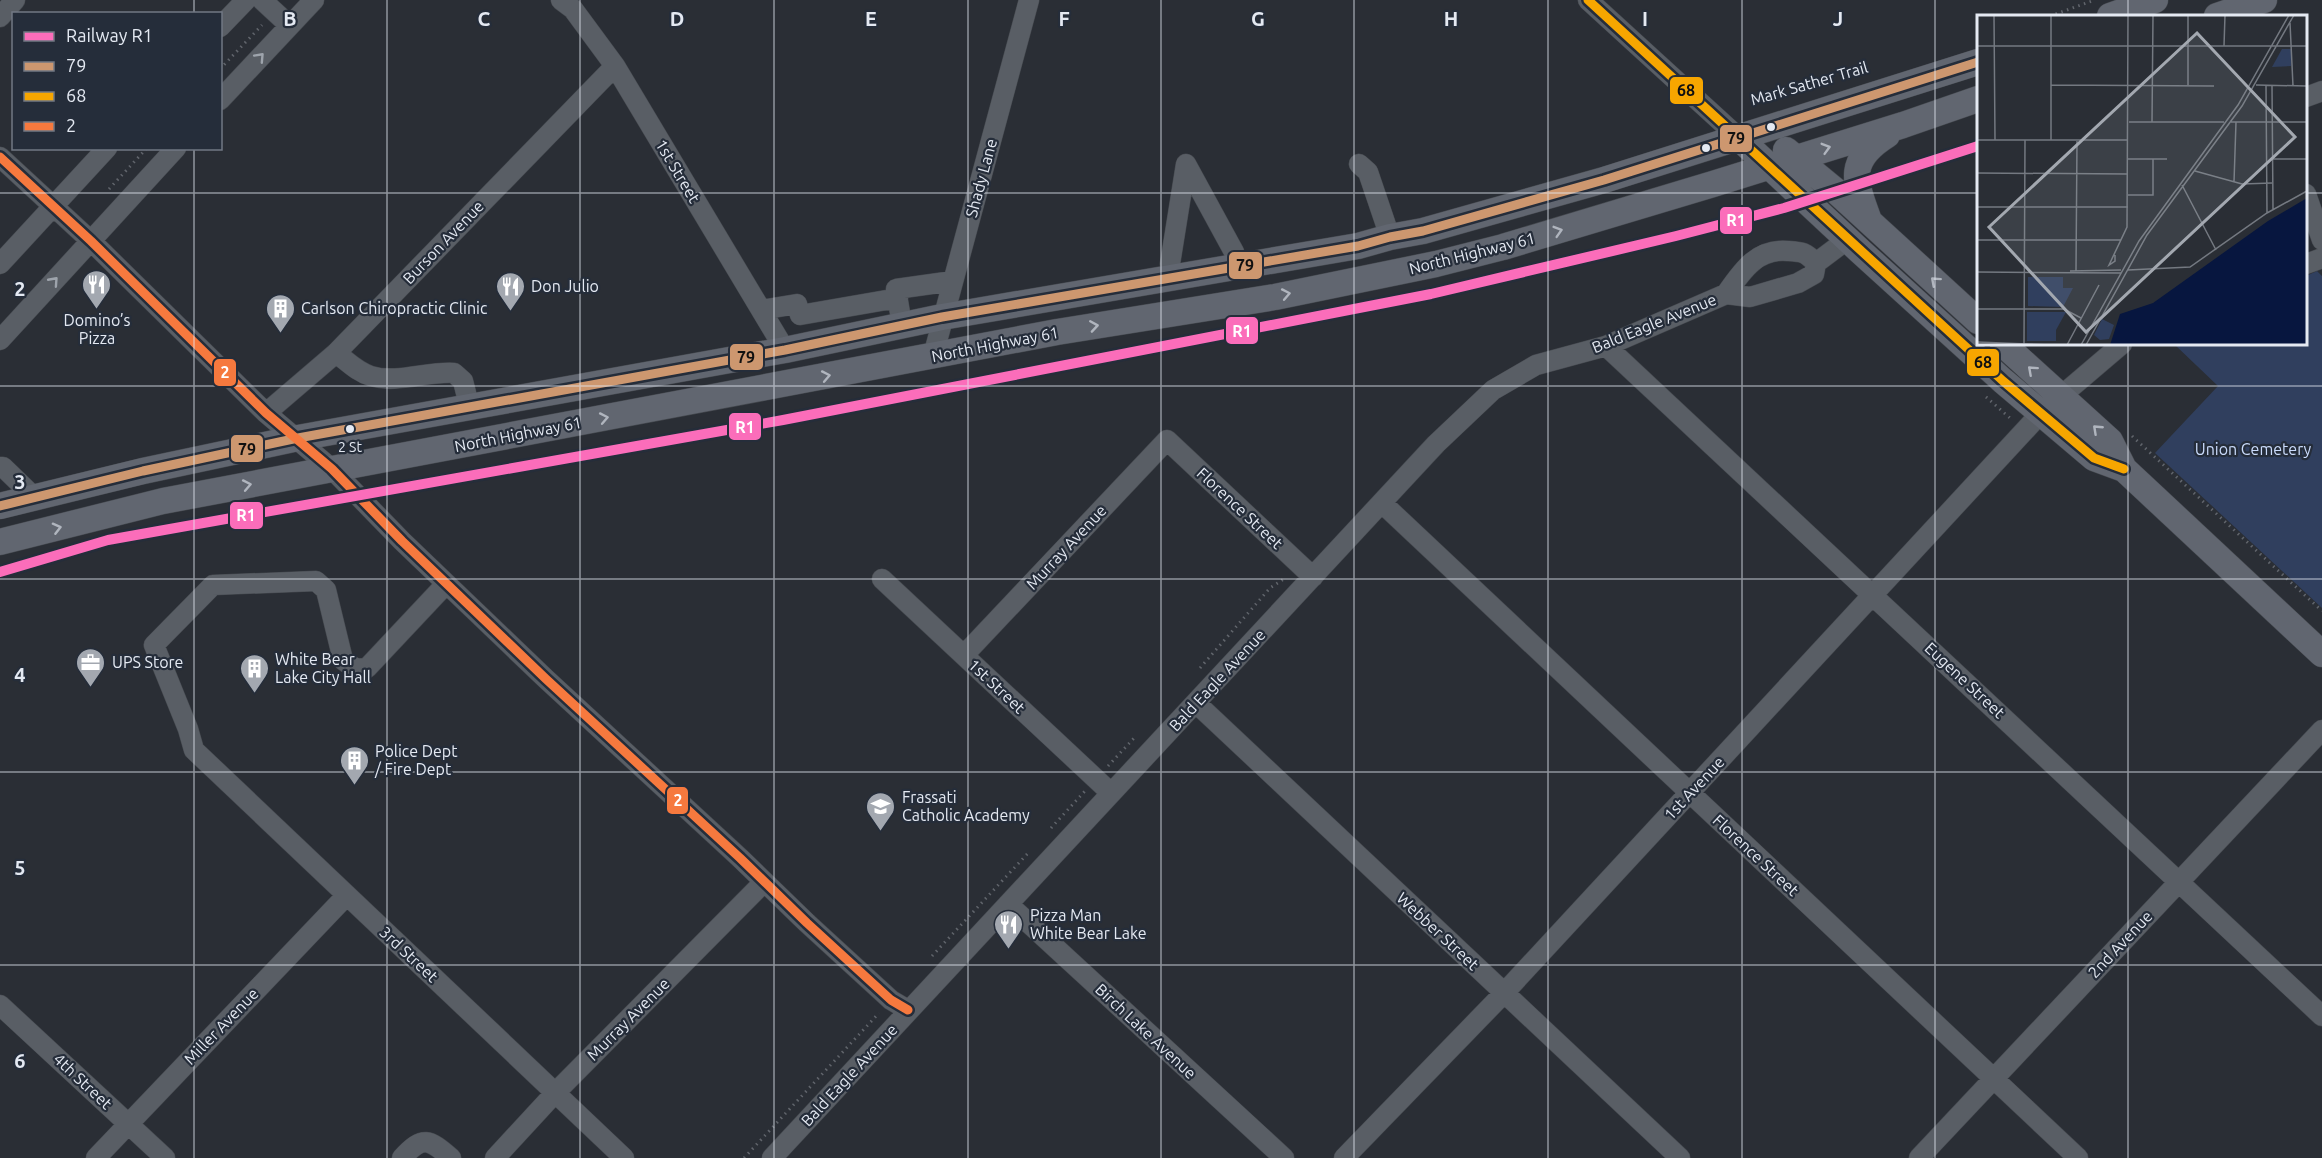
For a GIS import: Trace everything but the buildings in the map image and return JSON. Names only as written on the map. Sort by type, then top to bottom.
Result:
[{"type":"main road","points":[[2106,8],[2155,0]]},
{"type":"main road","points":[[2220,15],[2264,0]]},
{"type":"main road","name":"North Highway 61","points":[[0,506],[143,471],[469,405],[784,350],[942,317],[1358,246],[1423,231],[1604,180],[1977,63]]},
{"type":"main road","name":"North Highway 61","points":[[0,542],[164,501],[1057,332],[1275,297],[1436,264],[1503,248],[1903,125],[1977,99]]},
{"type":"main road","points":[[1874,226],[1857,186],[1857,166],[1871,147],[1903,125]]},
{"type":"main road","points":[[1750,134],[1797,158],[1977,320]]},
{"type":"main road","points":[[1750,134],[1771,166],[1848,239],[2041,413],[2094,458],[2124,469]]},
{"type":"main road","points":[[2004,345],[2110,441],[2124,469],[2322,654]]},
{"type":"street","points":[[0,17],[15,0]]},
{"type":"street","points":[[222,25],[246,0]]},
{"type":"street","points":[[222,98],[314,0]]},
{"type":"street","name":"1st Street","points":[[561,0],[573,9],[615,66],[784,350]]},
{"type":"street","name":"Shady Lane","points":[[933,356],[1029,0]]},
{"type":"street","points":[[1588,0],[1750,134]]},
{"type":"street","points":[[268,6],[289,25]]},
{"type":"street","name":"Burson Avenue","points":[[266,414],[336,353],[615,66]]},
{"type":"street","points":[[2307,97],[2322,92]]},
{"type":"street","points":[[0,264],[105,150]]},
{"type":"street","points":[[0,340],[174,150]]},
{"type":"street","points":[[0,157],[91,241],[266,414],[298,438],[332,469],[446,584],[764,882],[899,1005]]},
{"type":"street","points":[[1173,278],[1170,264],[1185,164],[1234,252],[1237,267]]},
{"type":"street","points":[[1359,164],[1368,172],[1390,237]]},
{"type":"street","points":[[2307,197],[2322,240]]},
{"type":"street","points":[[1816,263],[1848,239]]},
{"type":"street","name":"Bald Eagle Avenue","points":[[772,1158],[899,1005],[1008,904],[1436,444],[1493,390],[1536,365],[1606,346],[1726,294],[1750,297],[1798,283],[1814,274],[1816,263],[1805,252],[1778,250],[1758,256],[1744,268],[1726,294]]},
{"type":"street","points":[[2307,264],[2322,258]]},
{"type":"street","points":[[902,325],[896,289],[953,280]]},
{"type":"street","points":[[761,310],[797,304],[800,315],[898,298]]},
{"type":"street","points":[[2061,396],[2121,345]]},
{"type":"street","name":"Eugene Street","points":[[1606,346],[2322,1016]]},
{"type":"street","points":[[336,353],[355,368],[383,379],[454,373],[463,381],[469,405]]},
{"type":"street","name":"1st Avenue","points":[[1344,1158],[1504,993],[2041,413]]},
{"type":"street","name":"Florence Street","points":[[1167,440],[1313,577]]},
{"type":"street","name":"Murray Avenue","points":[[964,655],[1167,440]]},
{"type":"street","points":[[0,467],[3,467],[34,498]]},
{"type":"street","name":"Florence Street","points":[[1382,503],[2078,1158]]},
{"type":"street","name":"1st Street","points":[[882,579],[1111,793]]},
{"type":"street","name":"3rd Street","points":[[446,584],[368,668],[356,669],[343,660],[326,591],[316,581],[213,585],[154,645],[188,729],[194,750],[624,1158]]},
{"type":"street","name":"Webber Street","points":[[1196,703],[1680,1158]]},
{"type":"street","name":"2nd Avenue","points":[[1919,1158],[2322,730]]},
{"type":"street","name":"Murray Avenue","points":[[495,1158],[555,1093],[764,882]]},
{"type":"street","name":"Miller Avenue","points":[[96,1158],[347,895]]},
{"type":"street","name":"Birch Lake Avenue","points":[[1008,904],[1284,1158]]},
{"type":"street","name":"4th Street","points":[[0,1005],[165,1158]]},
{"type":"street","points":[[402,1158],[412,1147],[422,1142],[433,1142],[451,1158]]},
{"type":"path","points":[[222,66],[268,6]]},
{"type":"path","points":[[2057,15],[2106,8]]},
{"type":"path","points":[[109,189],[145,150]]},
{"type":"path","points":[[2127,431],[2322,611]]},
{"type":"path","points":[[744,1158],[899,1005]]},
{"type":"green space","name":"Union Cemetery","points":[[2317,271],[2322,276],[2322,608],[2155,453],[2218,386],[2175,345],[2307,345],[2307,276]]},
{"type":"rail line","name":"R1","points":[[0,572],[108,540],[783,420],[1431,294],[1784,208],[1977,146]]},
{"type":"transit line","name":"68","points":[[1588,0],[2003,381],[2094,458],[2124,469]]},
{"type":"transit line","name":"79","points":[[0,506],[143,471],[298,438],[785,350],[942,317],[1358,246],[1423,231],[1604,180],[1977,62]]},
{"type":"transit line","name":"2","points":[[0,157],[91,241],[266,413],[332,469],[402,541],[546,679],[891,1000],[908,1010]]},
{"type":"place","name":"Domino’s Pizza","points":[[97,310]]},
{"type":"place","name":"Don Julio","points":[[510,312]]},
{"type":"place","name":"Carlson Chiropractic Clinic","points":[[280,334]]},
{"type":"place","name":"2 St","points":[[350,429]]},
{"type":"place","name":"UPS Store","points":[[91,688]]},
{"type":"place","name":"White Bear Lake City Hall","points":[[254,694]]},
{"type":"place","name":"Police Dept / Fire Dept","points":[[354,786]]},
{"type":"place","name":"Frassati Catholic Academy","points":[[881,832]]},
{"type":"place","name":"Pizza Man White Bear Lake","points":[[1009,950]]}]
